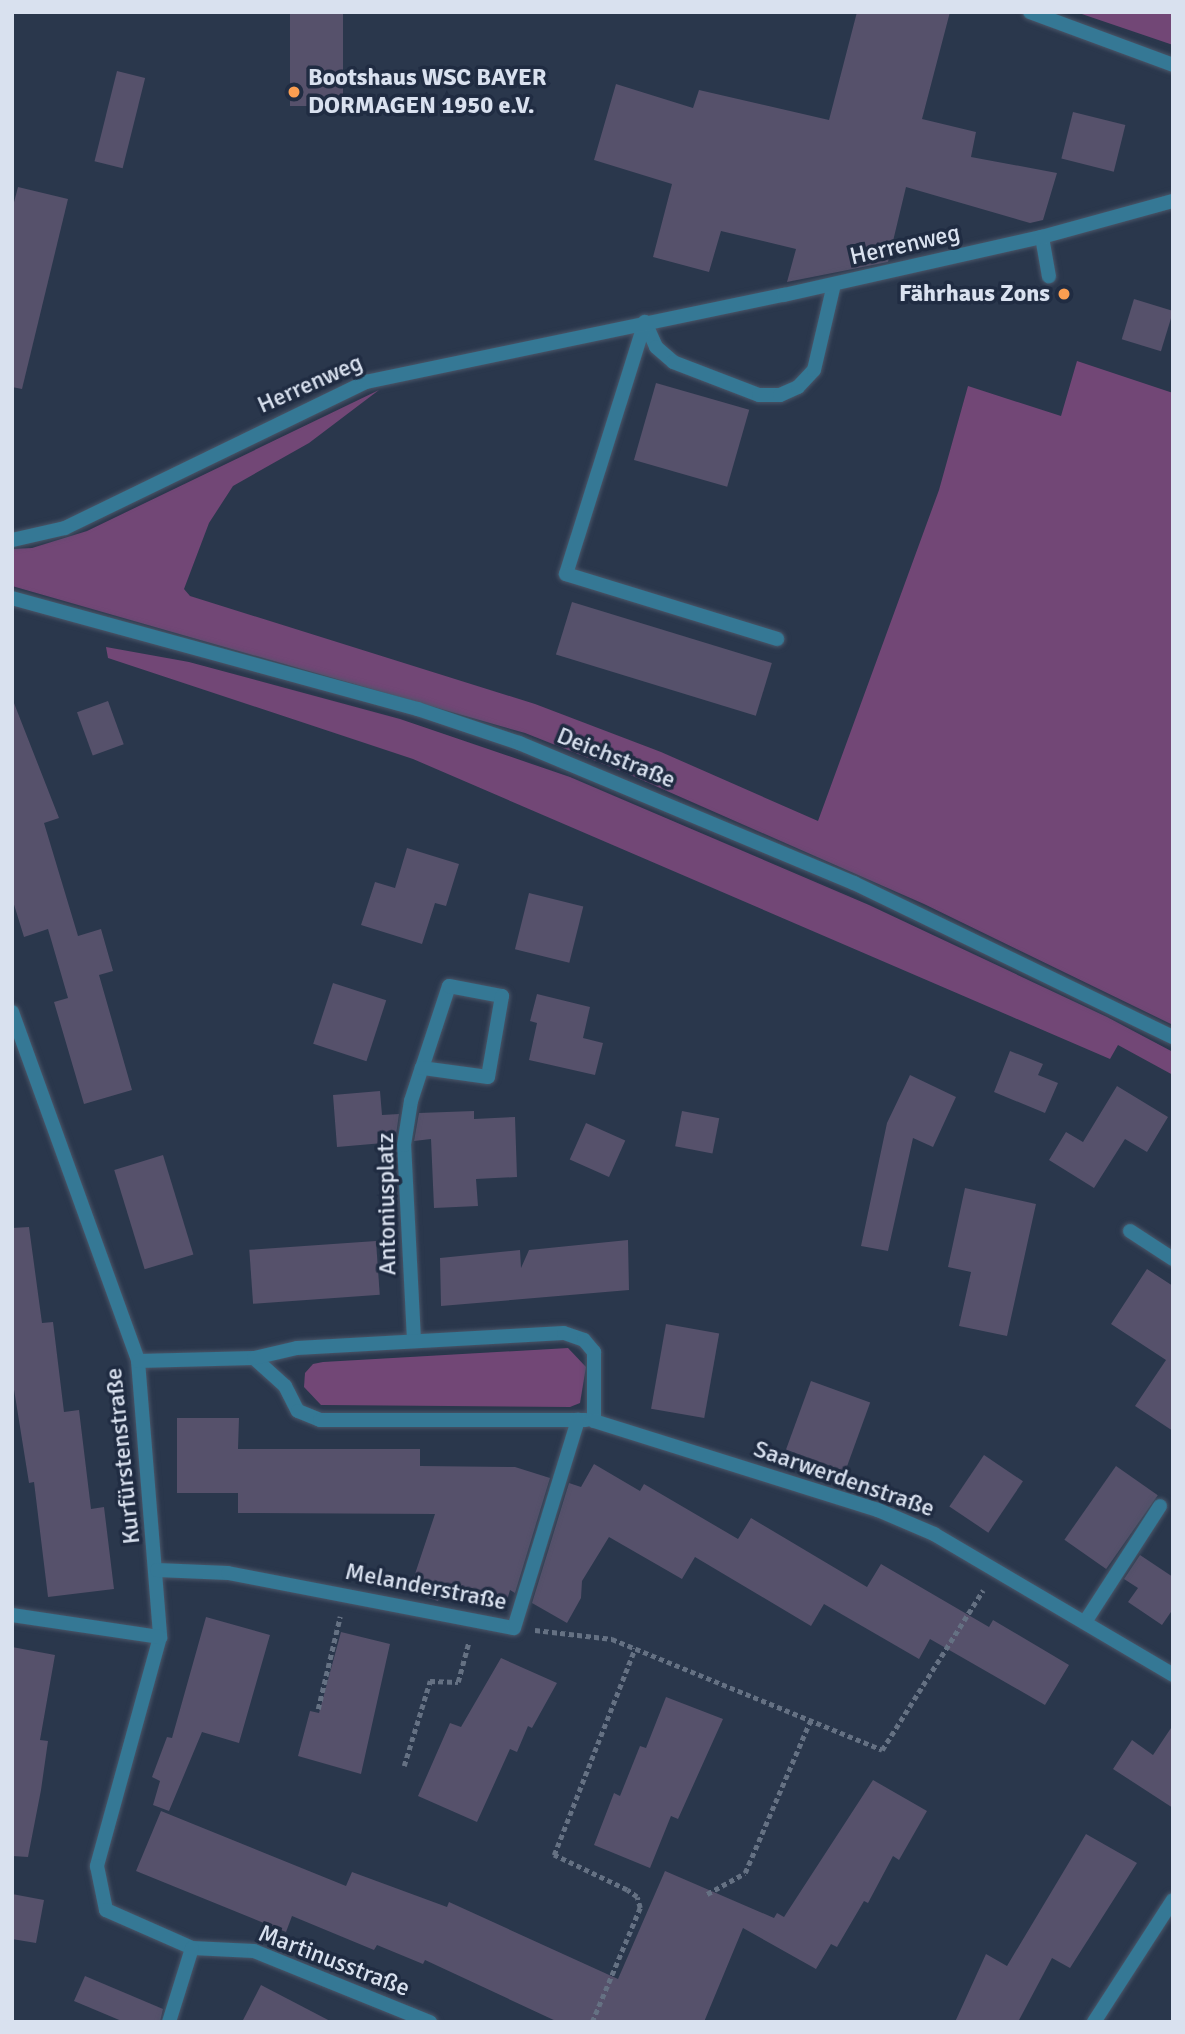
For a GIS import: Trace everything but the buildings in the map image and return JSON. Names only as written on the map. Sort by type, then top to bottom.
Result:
[{"type":"street","points":[[1030,12],[1173,65]]},
{"type":"street","name":"Herrenweg","points":[[12,540],[65,528],[366,382],[645,321],[834,284],[1042,237],[1173,201]]},
{"type":"street","points":[[1042,237],[1049,276]]},
{"type":"street","points":[[645,321],[656,347],[673,362],[759,395],[780,395],[798,387],[814,370],[834,284]]},
{"type":"street","points":[[645,321],[566,573],[777,639]]},
{"type":"street","name":"Deichstraße","points":[[12,598],[418,709],[519,743],[854,883],[1173,1037]]},
{"type":"street","name":"Antoniusplatz","points":[[414,1340],[404,1145],[422,1068],[449,986],[502,996],[488,1077],[422,1068]]},
{"type":"street","name":"Kurfürstenstraße","points":[[12,1012],[138,1361],[157,1570],[160,1637],[97,1866]]},
{"type":"street","points":[[1130,1231],[1173,1259]]},
{"type":"street","points":[[138,1361],[254,1358],[297,1348],[564,1334],[584,1340],[594,1352],[597,1370],[594,1421]]},
{"type":"street","name":"Saarwerdenstraße","points":[[254,1358],[285,1386],[298,1411],[320,1420],[594,1421],[878,1510],[996,1569],[1173,1675]]},
{"type":"street","name":"Melanderstraße","points":[[157,1570],[228,1573],[514,1628],[578,1420]]},
{"type":"street","points":[[1085,1622],[1160,1506]]},
{"type":"street","points":[[12,1615],[160,1637]]},
{"type":"street","name":"Martinusstraße","points":[[97,1866],[106,1910],[192,1948],[254,1951],[430,2022]]},
{"type":"street","points":[[1094,2022],[1173,1900]]},
{"type":"street","points":[[169,2022],[192,1948]]},
{"type":"path","points":[[514,1628],[612,1639],[882,1750],[996,1569]]},
{"type":"path","points":[[318,1709],[345,1595]]},
{"type":"path","points":[[404,1766],[430,1681],[458,1682],[475,1620]]},
{"type":"path","points":[[592,2022],[640,1908],[637,1897],[627,1890],[554,1855],[635,1648]]},
{"type":"path","points":[[707,1894],[746,1873],[810,1721]]},
{"type":"shaded area","points":[[1076,12],[1173,12],[1173,45]]},
{"type":"shaded area","points":[[1077,361],[1173,393],[1173,1025],[924,904],[626,773],[525,733],[12,586],[12,549],[32,548],[87,531],[379,390],[309,443],[233,486],[209,523],[184,589],[190,596],[535,704],[661,752],[818,821],[939,490],[968,386],[1061,416]]},
{"type":"shaded area","points":[[106,647],[189,662],[400,719],[570,777],[869,905],[1107,1017],[1173,1052],[1173,1075],[1118,1045],[1110,1059],[413,759],[108,658]]},
{"type":"shaded area","points":[[568,1348],[586,1367],[580,1403],[570,1407],[321,1405],[304,1387],[305,1373],[313,1364],[323,1362]]},
{"type":"place","name":"Bootshaus WSC BAYER DORMAGEN 1950 e.V.","points":[[294,92]]},
{"type":"place","name":"Fährhaus Zons","points":[[1064,294]]}]
